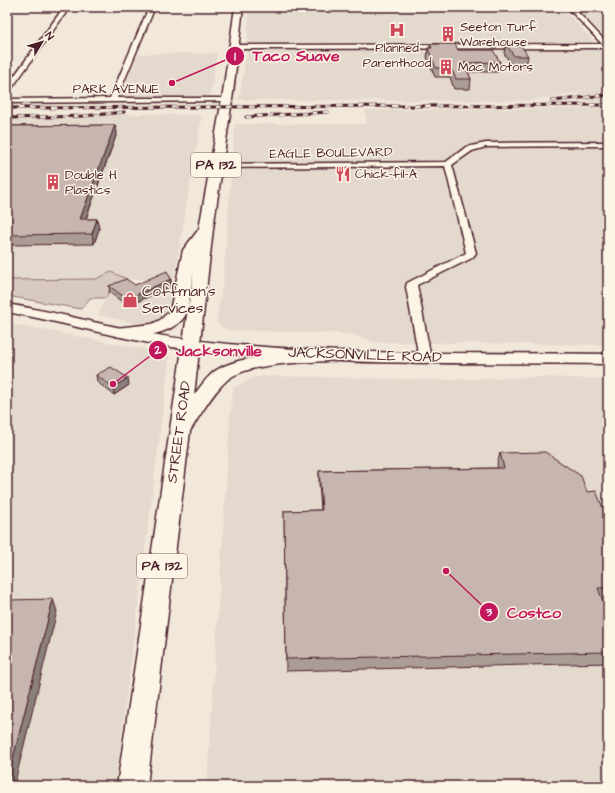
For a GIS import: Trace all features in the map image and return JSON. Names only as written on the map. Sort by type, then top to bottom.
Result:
[{"type":"main road","name":"STREET ROAD","points":[[132,786],[206,229],[239,7]]},
{"type":"main road","points":[[122,332],[155,328],[166,324],[178,313],[190,250],[206,229]]},
{"type":"main road","name":"JACKSONVILLE ROAD","points":[[7,308],[191,345],[327,356],[608,359]]},
{"type":"main road","points":[[179,432],[206,392],[222,375],[247,365],[327,356]]},
{"type":"street","points":[[7,91],[67,7]]},
{"type":"street","points":[[112,101],[152,7]]},
{"type":"street","points":[[570,7],[608,46]]},
{"type":"street","points":[[233,47],[608,46]]},
{"type":"street","name":"PARK AVENUE","points":[[7,101],[226,100]]},
{"type":"street","points":[[425,358],[411,287],[412,282],[469,256],[471,253],[448,164],[469,149],[486,145],[608,144]]},
{"type":"street","name":"EAGLE BOULEVARD","points":[[215,166],[448,164]]},
{"type":"shaded area","points":[[249,7],[608,7],[608,39],[578,10],[565,10],[594,42],[247,43]]},
{"type":"shaded area","points":[[608,47],[608,102],[584,102],[577,93],[528,101],[239,100],[247,50]]},
{"type":"shaded area","points":[[217,53],[210,98],[119,99],[138,54]]},
{"type":"shaded area","points":[[608,108],[608,345],[374,342],[350,334],[227,330],[216,322],[223,282],[235,124],[367,124],[365,110]]},
{"type":"shaded area","points":[[148,114],[202,115],[174,279],[7,281],[7,116]]},
{"type":"shaded area","points":[[111,272],[127,279],[123,284],[112,285],[106,298],[90,298],[81,309],[7,296],[7,280],[96,279]]},
{"type":"shaded area","points":[[181,283],[176,310],[155,325],[144,325],[98,315],[112,285]]},
{"type":"shaded area","points":[[7,323],[170,354],[115,786],[7,786]]},
{"type":"shaded area","points":[[277,376],[436,380],[537,377],[608,379],[608,786],[207,786],[233,388],[255,377]]},
{"type":"building","points":[[430,44],[455,44],[458,50],[493,50],[500,62],[464,63],[471,79],[456,79],[451,68],[436,68],[428,48],[432,48]]},
{"type":"building","points":[[506,44],[520,44],[528,56],[514,56]]},
{"type":"building","name":"Double H Plastics","points":[[115,125],[80,219],[97,219],[92,234],[7,235],[7,126]]},
{"type":"building","points":[[167,271],[171,279],[127,299],[109,286],[126,279],[135,285]]},
{"type":"building","points":[[111,367],[128,378],[113,387],[96,375]]},
{"type":"building","points":[[545,452],[581,476],[587,492],[596,491],[608,520],[608,588],[598,588],[608,615],[608,652],[286,659],[284,511],[322,510],[319,471],[504,468],[500,453]]},
{"type":"building","points":[[53,599],[7,782],[7,600]]},
{"type":"railway","points":[[552,101],[608,95]]},
{"type":"railway","points":[[7,108],[608,105]]},
{"type":"railway","points":[[7,118],[84,116],[124,112]]},
{"type":"railway","points":[[246,117],[328,112]]},
{"type":"place","name":"Planned Parenthood","points":[[397,30]]},
{"type":"place","name":"Seeton Turf Warehouse","points":[[448,34]]},
{"type":"place","name":"Mac Motors","points":[[446,67]]},
{"type":"place","name":"Taco Suave","points":[[172,83]]},
{"type":"place","name":"Chick-fil-A","points":[[343,174]]},
{"type":"place","name":"Double H Plastics","points":[[53,182]]},
{"type":"place","name":"Coffman's Services","points":[[130,300]]},
{"type":"place","name":"Jacksonville","points":[[113,384]]},
{"type":"place","name":"Costco","points":[[446,571]]}]
